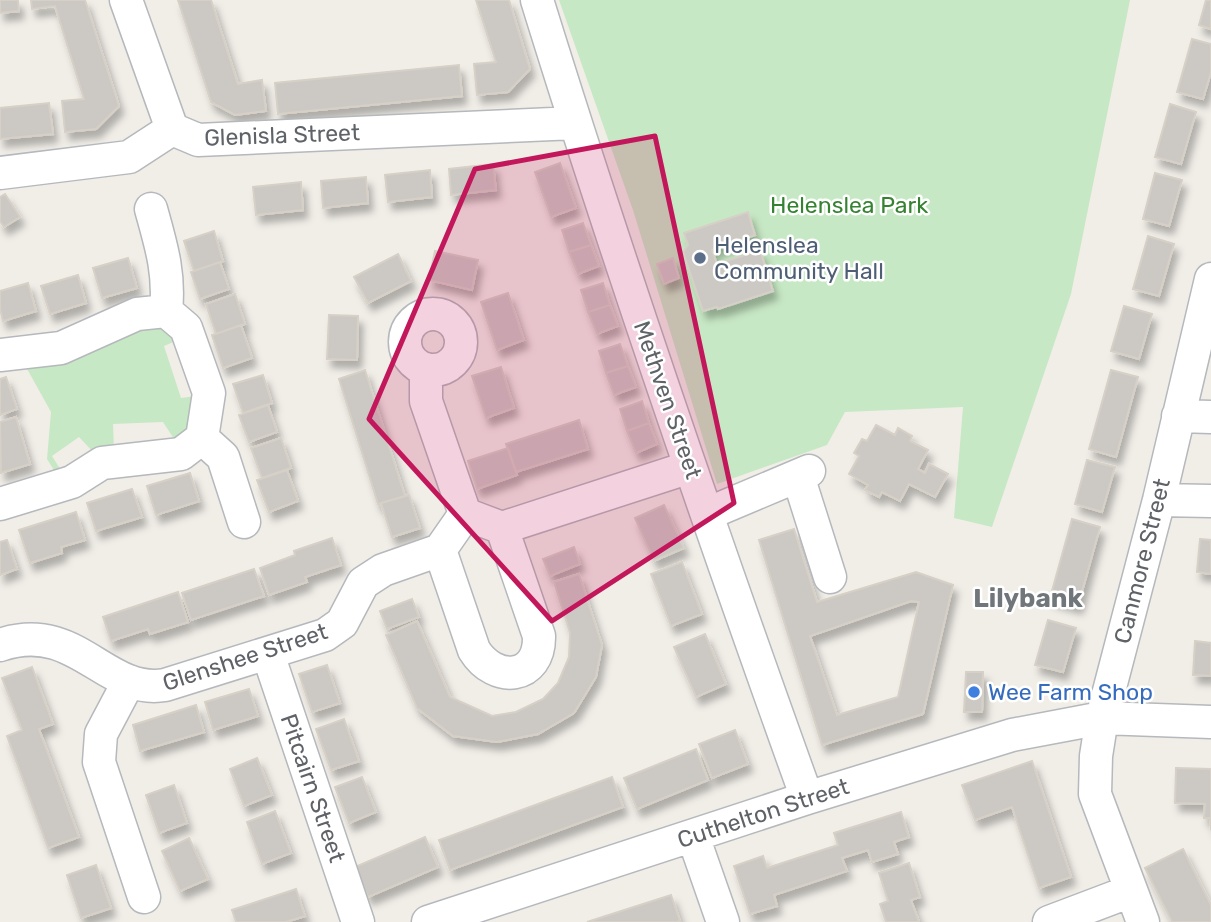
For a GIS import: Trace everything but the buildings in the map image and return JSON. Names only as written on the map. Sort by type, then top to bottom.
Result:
[{"type":"street","points":[[126,0],[172,129]]},
{"type":"street","name":"Methven Street","points":[[537,0],[575,123],[690,467],[807,798]]},
{"type":"street","name":"Glenisla Street","points":[[0,173],[129,157],[172,129],[198,140],[575,123]]},
{"type":"street","points":[[151,209],[169,286],[166,311]]},
{"type":"street","name":"Canmore Street","points":[[1143,922],[1095,794],[1096,756],[1102,718],[1159,500],[1211,279]]},
{"type":"street","points":[[0,355],[61,348],[137,314],[166,311],[186,328],[209,393],[202,438],[181,454],[102,463],[72,482],[0,504]]},
{"type":"street","points":[[426,369],[426,401],[465,514]]},
{"type":"street","points":[[1178,416],[1211,417]]},
{"type":"street","points":[[202,438],[223,457],[244,522]]},
{"type":"street","points":[[465,514],[502,528],[690,467]]},
{"type":"street","points":[[707,514],[803,474],[830,577]]},
{"type":"street","points":[[1159,500],[1211,500]]},
{"type":"street","points":[[465,514],[440,550],[474,650],[488,667],[508,673],[530,665],[536,657],[539,636],[502,528]]},
{"type":"street","name":"Glenshee Street","points":[[0,645],[24,638],[43,640],[63,646],[129,681],[152,687],[165,685],[333,631],[348,613],[363,583],[372,576],[440,550]]},
{"type":"street","name":"Pitcairn Street","points":[[268,654],[358,922]]},
{"type":"street","points":[[129,681],[101,734],[99,762],[144,897]]},
{"type":"street","name":"Cuthelton Street","points":[[428,922],[479,914],[693,836],[1012,735],[1102,718],[1211,722]]},
{"type":"street","points":[[693,836],[723,922]]},
{"type":"street","points":[[1049,922],[1131,891]]},
{"type":"highlighted area","points":[[655,136],[734,503],[552,621],[369,419],[475,169]]},
{"type":"green space","name":"Helenslea Park","points":[[559,0],[1130,0],[1071,294],[992,527],[954,518],[963,407],[845,412],[827,445],[717,484],[633,210]]},
{"type":"green space","points":[[160,318],[178,340],[164,346],[181,398],[196,396],[193,424],[174,439],[163,422],[113,424],[114,449],[95,454],[79,437],[52,456],[62,472],[57,475],[47,459],[51,412],[21,358]]},
{"type":"place","name":"Helenslea Community Hall","points":[[700,258]]},
{"type":"place","name":"Wee Farm Shop","points":[[974,692]]},
{"type":"district","name":"Lilybank","points":[[1028,598]]}]
